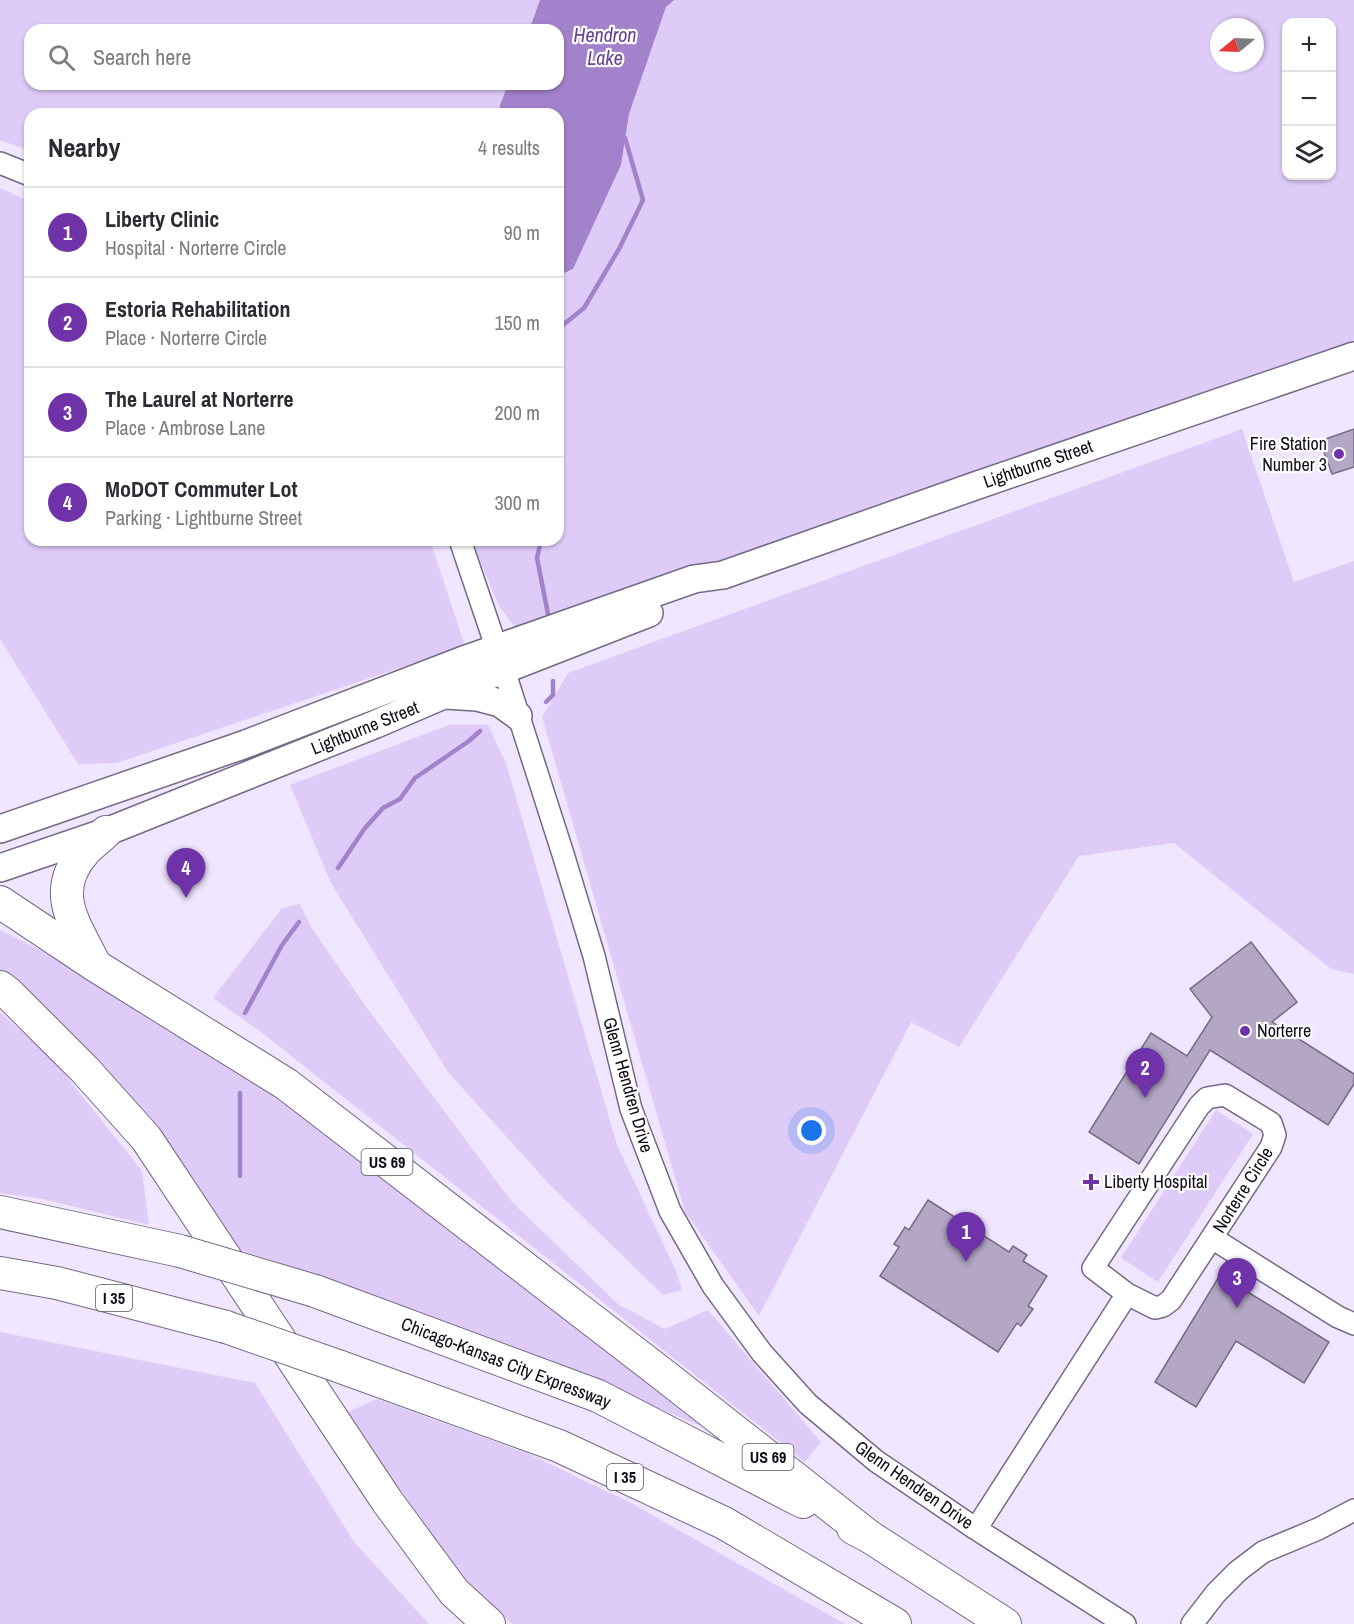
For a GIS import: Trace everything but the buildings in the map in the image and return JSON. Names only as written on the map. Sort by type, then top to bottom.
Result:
[{"type":"highway","points":[[96,966],[72,917],[66,893],[71,871],[84,852],[106,832]]},
{"type":"highway","name":"US 69","points":[[0,902],[96,966],[286,1084],[665,1376],[870,1538]]},
{"type":"highway","points":[[0,919],[42,931]]},
{"type":"highway","points":[[0,987],[85,1070],[146,1138],[387,1501],[454,1592],[489,1624]]},
{"type":"highway","name":"Chicago-Kansas City Expressway","points":[[0,1212],[180,1251],[315,1291],[598,1396],[870,1538],[1005,1624]]},
{"type":"highway","name":"I 35","points":[[0,1273],[57,1283],[226,1327],[559,1446],[724,1523],[895,1624]]},
{"type":"main road","name":"Lightburne Street","points":[[0,829],[243,745],[366,697],[501,659],[699,594],[723,575],[1354,356]]},
{"type":"main road","name":"Lightburne Street","points":[[0,868],[106,832],[445,695],[501,659]]},
{"type":"main road","points":[[445,695],[477,697],[500,703],[518,716]]},
{"type":"street","points":[[0,163],[24,173]]},
{"type":"street","name":"Glenn Hendren Drive","points":[[462,546],[501,659],[594,956],[631,1109],[670,1211],[713,1286],[762,1353],[808,1404],[876,1461],[975,1529],[1125,1624]]},
{"type":"street","name":"Norterre Circle","points":[[1225,1095],[1271,1124],[1275,1135],[1272,1147],[1212,1238],[1171,1300],[1163,1306],[1155,1308],[1128,1294],[1093,1268],[1199,1106],[1207,1098],[1225,1095]]},
{"type":"street","points":[[1212,1238],[1338,1317],[1354,1324]]},
{"type":"street","points":[[975,1529],[1128,1294]]},
{"type":"street","points":[[1192,1624],[1216,1593],[1238,1571],[1263,1552],[1318,1529],[1354,1510]]},
{"type":"shaded area","points":[[0,0],[540,0],[531,24],[24,24],[24,90],[506,90],[500,108],[24,108],[24,149],[0,140]]},
{"type":"shaded area","points":[[674,0],[1354,0],[1354,341],[543,625],[516,629],[499,606],[474,546],[564,546],[564,273],[573,269],[621,165],[629,114],[666,7]]},
{"type":"shaded area","points":[[0,188],[24,199],[24,546],[432,546],[465,646],[117,763],[78,764],[0,639]]},
{"type":"shaded area","points":[[1242,429],[1294,582],[1354,561],[1354,974],[1331,969],[1174,843],[1079,856],[959,1047],[911,1022],[759,1316],[685,1212],[542,717],[568,673]]},
{"type":"shaded area","points":[[449,725],[488,725],[506,763],[617,1145],[676,1271],[682,1290],[663,1295],[549,1184],[448,1072],[331,883],[290,785]]},
{"type":"shaded area","points":[[300,904],[311,927],[367,1008],[512,1202],[619,1305],[665,1329],[708,1310],[821,1442],[805,1462],[261,1032],[213,998],[282,908]]},
{"type":"shaded area","points":[[0,930],[82,971],[241,1070],[345,1144],[701,1426],[601,1384],[238,1249],[0,977]]},
{"type":"shaded area","points":[[0,1012],[53,1060],[142,1171],[149,1225],[43,1199],[0,1193]]},
{"type":"shaded area","points":[[1216,1110],[1253,1134],[1158,1282],[1121,1258]]},
{"type":"shaded area","points":[[0,1332],[255,1383],[354,1542],[429,1624],[0,1624]]},
{"type":"shaded area","points":[[377,1399],[527,1453],[631,1503],[845,1624],[512,1624],[461,1575],[346,1413]]},
{"type":"water","name":"Hendron Lake","points":[[540,0],[674,0],[666,7],[629,114],[621,165],[573,269],[564,273],[564,108],[500,108],[506,90],[564,90],[564,24],[531,24]]},
{"type":"waterway","points":[[564,324],[584,308],[619,249],[643,200],[625,138]]},
{"type":"waterway","points":[[540,546],[537,558],[548,614]]},
{"type":"waterway","points":[[546,702],[553,695],[553,681]]},
{"type":"waterway","points":[[338,868],[365,828],[383,808],[400,799],[415,778],[480,731]]},
{"type":"waterway","points":[[245,1013],[282,945],[299,922]]},
{"type":"waterway","points":[[240,1093],[240,1176]]},
{"type":"place","name":"Fire Station Number 3","points":[[1339,454]]},
{"type":"place","name":"MoDOT Commuter Lot","points":[[186,898]]},
{"type":"place","name":"Norterre","points":[[1245,1031]]},
{"type":"place","name":"Estoria Rehabilitation","points":[[1145,1098]]},
{"type":"place","name":"Liberty Hospital","points":[[1091,1182]]},
{"type":"place","name":"Liberty Clinic","points":[[966,1262]]},
{"type":"place","name":"The Laurel at Norterre","points":[[1237,1308]]}]
